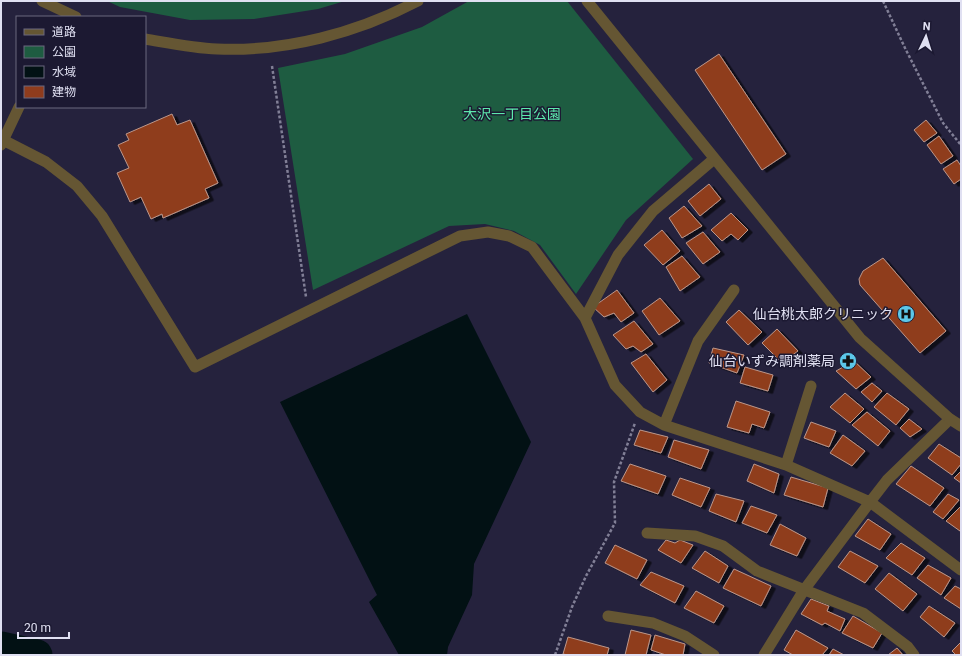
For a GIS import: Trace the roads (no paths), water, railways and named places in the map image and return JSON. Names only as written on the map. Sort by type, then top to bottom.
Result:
[{"type":"street","points":[[42,1],[63,15]]},
{"type":"street","points":[[146,39],[175,45],[217,49],[257,48],[299,43],[338,34],[374,22],[418,1]]},
{"type":"street","points":[[587,1],[860,338],[950,419],[961,426]]},
{"type":"street","points":[[19,108],[2,143],[46,162],[77,186],[102,216],[195,367],[460,236],[488,232],[509,236],[532,247],[585,318],[615,385],[640,412],[664,425],[786,465],[870,502],[961,570]]},
{"type":"street","points":[[585,318],[618,255],[653,211],[714,159]]},
{"type":"street","points":[[664,425],[698,340],[734,290]]},
{"type":"street","points":[[786,465],[811,386]]},
{"type":"street","points":[[764,655],[804,590],[887,480],[950,419]]},
{"type":"street","points":[[647,533],[695,536],[723,546],[757,571],[863,613],[908,647],[914,655]]},
{"type":"street","points":[[608,616],[653,623],[685,636],[714,655]]},
{"type":"water","points":[[467,314],[531,442],[474,564],[472,595],[448,647],[447,655],[399,655],[369,602],[377,595],[280,402]]},
{"type":"waterway","points":[[1,647],[37,655]]},
{"type":"place","name":"仙台桃太郎クリニック","points":[[906,314]]},
{"type":"place","name":"仙台いずみ調剤薬局","points":[[848,361]]},
{"type":"park label","name":"大沢一丁目公園","points":[[512,114]]}]
